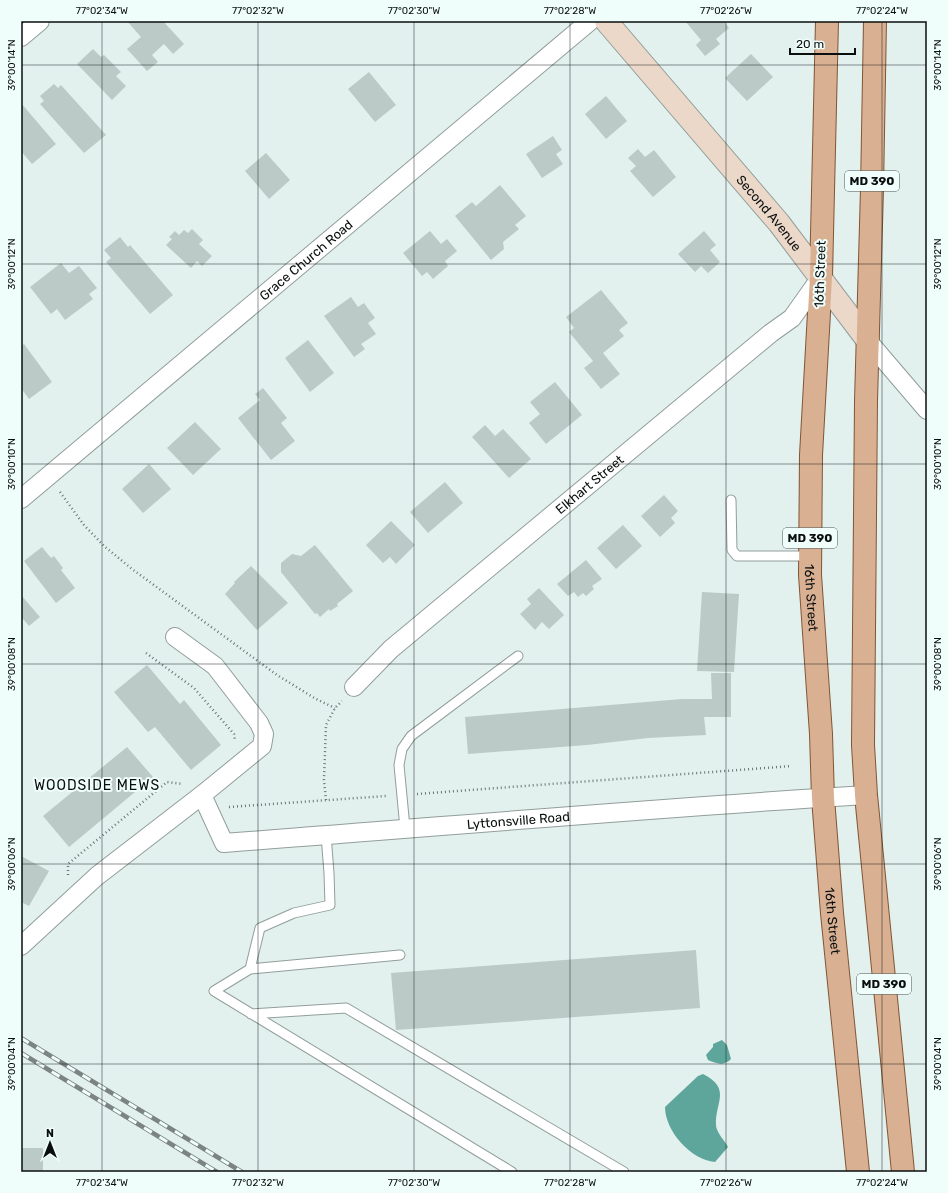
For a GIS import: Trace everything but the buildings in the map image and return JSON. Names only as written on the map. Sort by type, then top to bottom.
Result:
[{"type":"main road","name":"16th Street","points":[[827,21],[821,277],[810,455],[810,575],[821,734],[823,798],[832,913],[858,1172]]},
{"type":"main road","name":"MD 390","points":[[875,21],[866,416],[863,745],[866,795],[903,1172]]},
{"type":"street","points":[[21,37],[40,21]]},
{"type":"street","name":"Grace Church Road","points":[[22,495],[590,21]]},
{"type":"street","name":"Second Avenue","points":[[606,21],[779,223],[821,277],[868,342],[927,410]]},
{"type":"street","name":"Elkhart Street","points":[[354,688],[391,649],[771,333],[792,318],[821,277]]},
{"type":"street","points":[[21,946],[97,876],[202,795],[262,746],[264,734],[259,723],[215,666],[175,638]]},
{"type":"street","name":"Lyttonsville Road","points":[[202,795],[224,842],[866,795]]},
{"type":"lane","points":[[730,500],[732,550],[737,556],[810,556]]},
{"type":"lane","points":[[405,828],[399,765],[402,749],[411,736],[518,656]]},
{"type":"lane","points":[[250,969],[260,928],[294,913],[330,905],[330,873],[326,835]]},
{"type":"lane","points":[[400,955],[250,969],[214,991],[512,1172]]},
{"type":"lane","points":[[251,1014],[346,1008],[624,1172]]},
{"type":"path","points":[[58,488],[84,524],[104,546],[126,565],[277,675],[316,699],[335,708]]},
{"type":"path","points":[[146,653],[194,688],[234,734],[236,745]]},
{"type":"path","points":[[326,800],[324,780],[326,724],[335,708],[354,688]]},
{"type":"path","points":[[68,876],[68,864],[167,782],[196,784],[202,795],[219,808],[792,766]]},
{"type":"shaded area","points":[[722,1040],[727,1045],[731,1059],[726,1063],[720,1064],[708,1060],[706,1055],[713,1047],[713,1044]]},
{"type":"shaded area","points":[[703,1074],[717,1085],[720,1091],[716,1128],[728,1147],[715,1162],[697,1156],[681,1143],[669,1125],[666,1116],[665,1107],[698,1076]]},
{"type":"railway","points":[[21,1038],[242,1172]]},
{"type":"railway","points":[[21,1053],[217,1172]]},
{"type":"district","name":"WOODSIDE MEWS","points":[[97,785]]}]
